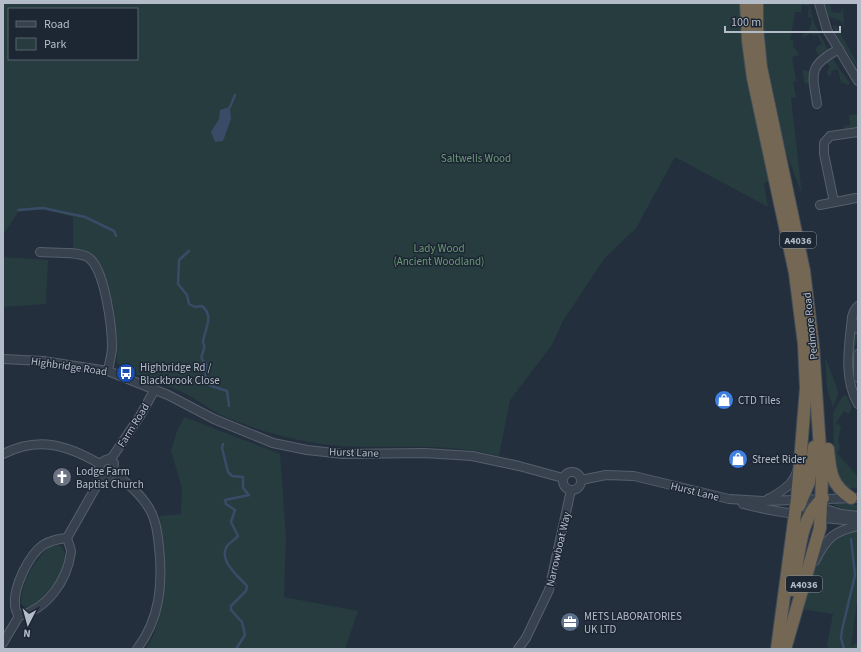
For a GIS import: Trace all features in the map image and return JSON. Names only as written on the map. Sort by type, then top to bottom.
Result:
[{"type":"highway","name":"Pedmore Road","points":[[746,3],[748,41],[753,78],[796,273],[804,344],[806,388],[799,459],[811,503],[816,546],[780,647]]},
{"type":"highway","name":"Pedmore Road","points":[[757,3],[757,27],[761,66],[804,271],[816,386],[811,503],[795,516],[780,647]]},
{"type":"highway","points":[[816,386],[825,404],[829,464],[834,483],[842,492],[855,498]]},
{"type":"highway","points":[[780,647],[811,503],[809,482],[814,452],[816,386]]},
{"type":"street","points":[[819,3],[826,30],[858,81]]},
{"type":"street","points":[[817,104],[814,81],[815,67],[826,56],[838,49]]},
{"type":"street","points":[[834,202],[824,154],[824,143],[830,136],[858,132]]},
{"type":"street","points":[[820,205],[856,198]]},
{"type":"street","points":[[40,252],[80,255],[89,258],[95,268],[106,299],[110,322],[112,349],[108,371]]},
{"type":"street","points":[[858,304],[852,317],[849,346],[849,382],[858,404]]},
{"type":"street","points":[[852,317],[854,324],[858,329]]},
{"type":"street","points":[[858,354],[858,378]]},
{"type":"street","name":"Highbridge Road","points":[[3,359],[43,361],[108,371],[155,390]]},
{"type":"street","name":"Farm Road","points":[[111,459],[140,416],[155,390]]},
{"type":"street","name":"Hurst Lane","points":[[155,390],[190,405],[214,419],[273,443],[307,450],[344,454],[424,453],[472,456],[519,466],[563,478]]},
{"type":"street","points":[[3,454],[20,448],[42,444],[70,449],[100,464]]},
{"type":"street","points":[[3,643],[19,616],[32,613],[43,605],[56,590],[63,576],[71,551],[67,538],[101,478],[99,472],[100,464],[104,460],[111,459],[114,464],[113,472],[107,478],[101,478]]},
{"type":"street","points":[[763,501],[785,488],[796,476],[799,459]]},
{"type":"street","points":[[113,472],[132,487],[144,500],[153,515],[158,541],[161,574],[158,604],[150,630],[137,649]]},
{"type":"street","points":[[568,472],[574,472],[579,475],[581,480],[579,487],[571,490],[565,487],[563,478],[568,472]]},
{"type":"street","name":"Hurst Lane","points":[[581,480],[606,475],[634,476],[729,500],[811,503]]},
{"type":"street","name":"Narrowboat Way","points":[[518,649],[526,638],[549,590],[571,490]]},
{"type":"street","points":[[811,503],[855,498]]},
{"type":"street","points":[[729,500],[771,511],[808,518]]},
{"type":"street","points":[[811,503],[841,514],[858,516]]},
{"type":"street","points":[[811,503],[858,521]]},
{"type":"street","points":[[806,577],[825,544],[834,533],[858,526]]},
{"type":"street","points":[[19,616],[14,606],[15,594],[20,579],[32,556],[43,545],[53,540],[67,538]]},
{"type":"green space","name":"Saltwells Wood","points":[[3,3],[742,3],[770,180],[764,184],[768,207],[675,157],[636,228],[604,259],[563,321],[552,345],[510,400],[499,456],[440,447],[342,446],[295,439],[264,431],[233,420],[219,414],[185,393],[131,372],[117,363],[117,340],[114,311],[103,272],[95,262],[73,250],[73,217],[43,209],[18,212],[3,235]]},
{"type":"green space","points":[[763,3],[809,3],[814,23],[828,50],[818,55],[815,48],[822,44],[817,34],[813,36],[812,33],[802,38],[804,31],[809,32],[812,18],[808,17],[809,6],[802,5],[801,12],[795,12],[790,40],[793,40],[793,46],[800,55],[792,57],[796,81],[793,82],[796,97],[791,98],[802,194],[786,153],[764,45]]},
{"type":"green space","points":[[824,3],[831,6],[831,12],[841,13],[842,8],[843,9],[844,25],[858,49],[841,21],[827,16]]},
{"type":"green space","points":[[833,25],[836,26],[858,65],[858,68],[838,39]]},
{"type":"green space","points":[[832,58],[850,84],[846,85],[845,83],[841,83],[838,69],[831,71],[831,75],[828,76],[827,71],[830,67],[826,61]]},
{"type":"green space","points":[[802,70],[809,71],[809,83],[805,84]]},
{"type":"green space","points":[[858,114],[858,127],[845,130],[844,126],[850,125],[849,115]]},
{"type":"green space","points":[[3,257],[48,260],[46,304],[3,307]]},
{"type":"green space","points":[[854,332],[858,334],[854,355],[855,383],[853,384],[852,363]]},
{"type":"green space","points":[[825,357],[837,388],[838,395],[833,407],[827,389]]},
{"type":"green space","points":[[846,395],[852,407],[849,414],[844,411],[836,423],[841,426],[838,439],[840,449],[837,453],[858,477],[858,488],[847,488],[838,478],[834,456],[833,413],[842,397]]},
{"type":"green space","points":[[184,417],[280,454],[286,536],[284,597],[358,611],[345,649],[145,649],[153,637],[158,622],[161,604],[162,566],[160,516],[181,514],[182,488],[171,451],[177,431]]},
{"type":"green space","points":[[833,503],[858,505],[858,511],[840,509]]},
{"type":"green space","points":[[858,531],[858,595],[851,646],[858,642],[858,648],[829,649],[827,645],[833,614],[802,609],[818,563],[827,547],[838,537]]},
{"type":"green space","points":[[51,544],[61,547],[65,554],[59,575],[43,596],[34,604],[26,608],[21,604],[23,587],[26,579],[34,564]]},
{"type":"water","points":[[230,107],[231,119],[223,141],[215,142],[211,132],[219,119],[220,110]]},
{"type":"waterway","points":[[230,107],[235,95]]},
{"type":"waterway","points":[[18,210],[43,208],[85,217],[114,231],[116,236]]},
{"type":"waterway","points":[[189,251],[179,260],[178,284],[187,295],[189,304],[195,307],[202,306],[206,310],[208,315],[208,324],[203,342],[204,347],[202,356],[202,360],[206,364],[205,380],[211,386],[227,391],[229,406]]},
{"type":"waterway","points":[[223,444],[222,448],[228,472],[232,476],[243,477],[243,488],[249,495],[225,500],[226,504],[235,510],[231,522],[238,536],[227,546],[225,558],[231,568],[247,586],[246,591],[231,606],[231,610],[242,622],[245,635],[236,649]]},
{"type":"waterway","points":[[844,649],[841,638],[842,630],[855,575],[851,539]]},
{"type":"place","name":"Highbridge Rd / Blackbrook Close","points":[[126,373]]},
{"type":"place","name":"CTD Tiles","points":[[724,400]]},
{"type":"place","name":"Street Rider","points":[[738,459]]},
{"type":"place","name":"Lodge Farm Baptist Church","points":[[62,477]]},
{"type":"place","name":"METS LABORATORIES UK LTD","points":[[570,622]]},
{"type":"park label","name":"Lady Wood (Ancient Woodland)","points":[[439,254]]}]
